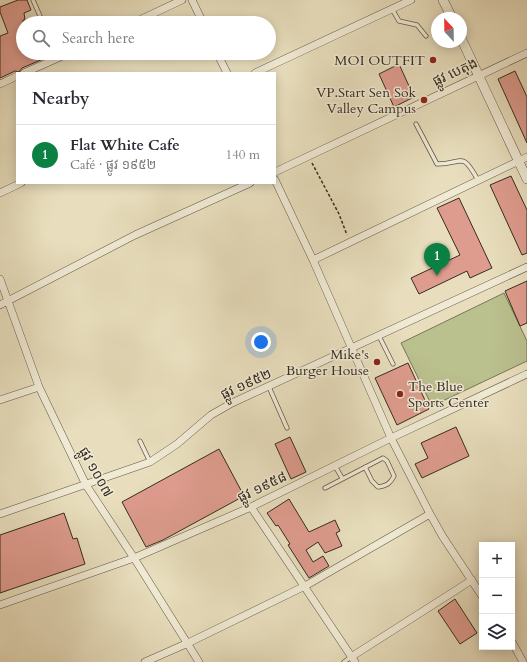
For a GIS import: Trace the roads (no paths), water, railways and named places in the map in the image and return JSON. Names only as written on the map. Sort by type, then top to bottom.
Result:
[{"type":"street","points":[[148,16],[182,0]]},
{"type":"street","points":[[192,0],[200,16]]},
{"type":"street","points":[[257,72],[411,0]]},
{"type":"street","points":[[443,0],[449,12]]},
{"type":"street","points":[[466,48],[478,75],[523,159],[527,179]]},
{"type":"street","name":"ផ្លូវ បេតុង","points":[[276,172],[527,53]]},
{"type":"street","points":[[26,72],[49,60]]},
{"type":"street","points":[[220,60],[226,72]]},
{"type":"street","points":[[0,84],[16,76]]},
{"type":"street","points":[[313,260],[523,159]]},
{"type":"street","points":[[276,182],[313,260],[391,438],[443,537],[479,591]]},
{"type":"street","points":[[0,193],[19,184]]},
{"type":"street","points":[[0,305],[135,235],[248,184]]},
{"type":"street","name":"ផ្លូវ ១៩៥២","points":[[0,514],[150,462],[177,444],[211,416],[232,403],[527,267]]},
{"type":"street","name":"ផ្លូវ ១០០៧","points":[[0,279],[39,387],[86,485],[199,662]]},
{"type":"street","name":"ផ្លូវ ១៩៥៨","points":[[0,605],[134,558],[251,507],[391,438],[527,374]]},
{"type":"street","points":[[0,400],[39,387]]},
{"type":"street","points":[[251,507],[353,660],[472,580]]},
{"type":"street","points":[[145,662],[188,643],[305,586],[430,514]]},
{"type":"street","points":[[515,647],[523,662]]},
{"type":"lane","points":[[33,0],[40,16]]},
{"type":"lane","points":[[392,9],[399,20],[417,25],[426,36]]},
{"type":"lane","points":[[416,124],[437,164],[446,164],[458,160],[464,161],[469,165],[478,180]]},
{"type":"lane","points":[[379,336],[394,364]]},
{"type":"lane","points":[[269,387],[287,428]]},
{"type":"lane","points":[[140,441],[150,462]]},
{"type":"lane","points":[[325,488],[342,478],[383,458],[385,458],[394,476],[391,482],[385,486],[378,487],[372,481],[365,467]]},
{"type":"lane","points":[[335,466],[342,478]]},
{"type":"lane","points":[[344,662],[353,660]]},
{"type":"place","name":"MOI OUTFIT","points":[[433,60]]},
{"type":"place","name":"VP.Start Sen Sok Valley Campus","points":[[424,100]]},
{"type":"place","name":"Flat White Cafe","points":[[437,276]]},
{"type":"place","name":"Mike's Burger House","points":[[377,362]]},
{"type":"place","name":"The Blue Sports Center","points":[[400,394]]}]
